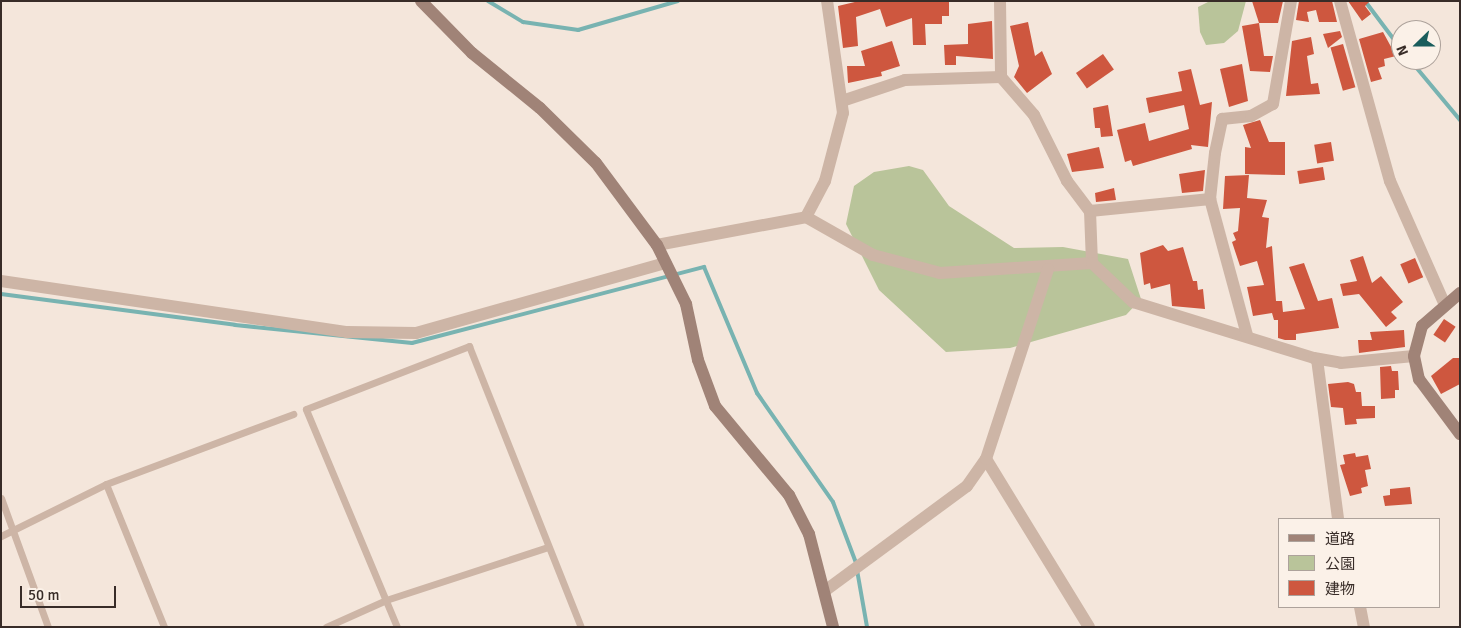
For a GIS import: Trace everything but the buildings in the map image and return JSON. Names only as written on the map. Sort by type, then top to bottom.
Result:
[{"type":"street","points":[[421,1],[472,53],[540,108],[596,163],[657,245],[686,304],[698,360],[715,406],[789,495],[809,534],[826,590],[833,627]]},
{"type":"street","points":[[806,217],[834,152],[842,101],[827,1]]},
{"type":"street","points":[[1000,1],[1001,77],[1034,115],[1067,181],[1090,211],[1092,263],[1133,302],[1247,335],[1317,358],[1341,363],[1414,356]]},
{"type":"street","points":[[1247,335],[1210,199],[1222,119],[1251,116],[1273,104],[1291,1]]},
{"type":"street","points":[[1340,1],[1390,181],[1445,306]]},
{"type":"street","points":[[842,101],[905,80],[1001,77]]},
{"type":"street","points":[[1090,211],[1210,199]]},
{"type":"street","points":[[657,245],[806,217],[873,255],[940,273],[1048,269],[1092,263]]},
{"type":"street","points":[[1,280],[347,332],[416,333],[665,263]]},
{"type":"street","points":[[826,590],[968,486],[986,459],[1048,269]]},
{"type":"street","points":[[1460,292],[1422,326],[1414,356],[1419,379],[1460,434]]},
{"type":"street","points":[[1317,358],[1338,518]]},
{"type":"street","points":[[986,459],[1089,627]]},
{"type":"street","points":[[1360,608],[1364,627]]},
{"type":"lane","points":[[397,627],[306,409],[469,346],[581,627]]},
{"type":"lane","points":[[1,536],[106,484],[292,414]]},
{"type":"lane","points":[[106,484],[164,627]]},
{"type":"lane","points":[[1,498],[48,627]]},
{"type":"lane","points":[[326,627],[386,600],[548,547]]},
{"type":"green space","points":[[1210,1],[1246,1],[1238,31],[1224,43],[1206,45],[1200,32],[1198,7]]},
{"type":"green space","points":[[909,166],[923,170],[949,206],[1014,248],[1063,247],[1128,259],[1141,299],[1126,315],[1010,348],[946,352],[879,290],[846,224],[854,186],[874,172]]},
{"type":"waterway","points":[[488,1],[523,22],[578,30],[678,1]]},
{"type":"waterway","points":[[1365,1],[1391,36]]},
{"type":"waterway","points":[[1418,70],[1460,120]]},
{"type":"waterway","points":[[1,294],[235,325],[412,343],[704,267],[757,393],[833,502],[856,563]]},
{"type":"waterway","points":[[857,570],[867,627]]}]
